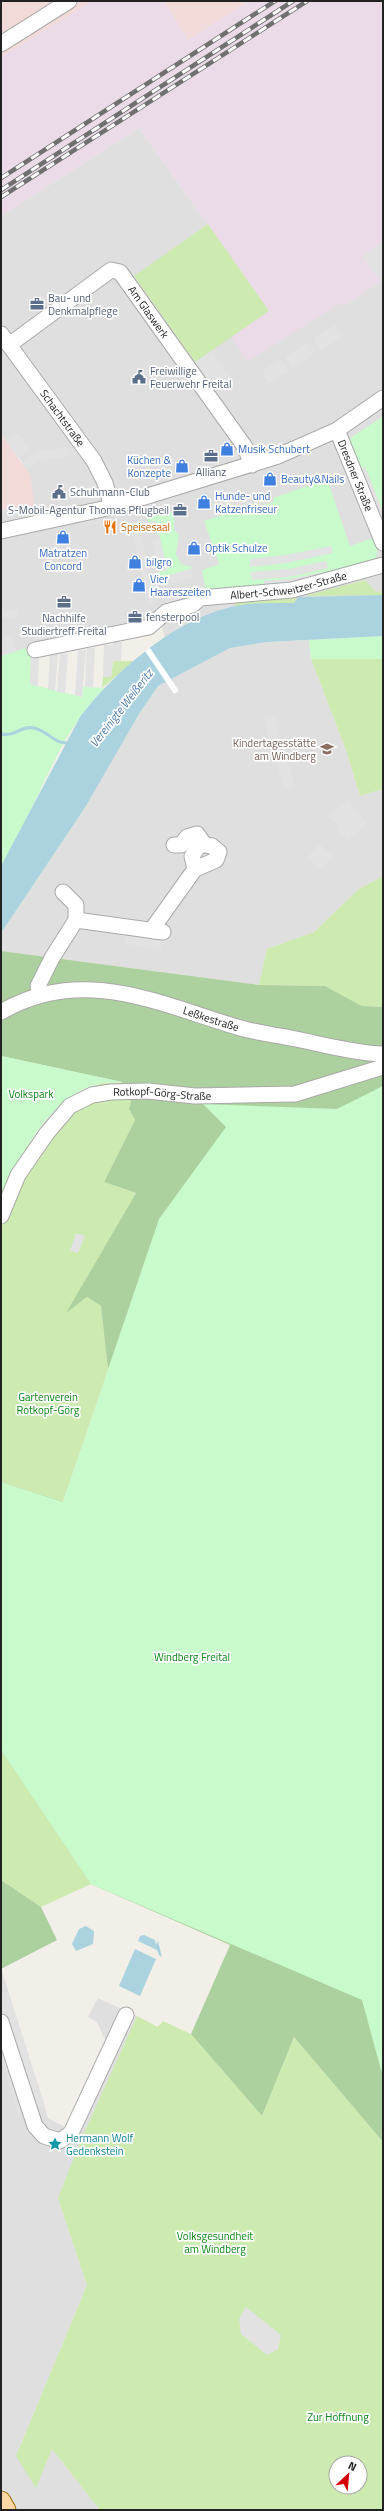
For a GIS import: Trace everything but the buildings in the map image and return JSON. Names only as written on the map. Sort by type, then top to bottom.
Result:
[{"type":"main road","points":[[1,2501],[6,2510]]},
{"type":"street","points":[[1,44],[69,1]]},
{"type":"street","name":"Am Glaswerk","points":[[5,340],[111,270],[120,272],[245,447],[252,465]]},
{"type":"street","name":"Schachtstraße","points":[[5,340],[98,467],[112,507]]},
{"type":"street","points":[[1,531],[112,507],[252,465],[299,448],[337,430],[383,398]]},
{"type":"street","name":"Dresdner Straße","points":[[337,430],[383,543]]},
{"type":"street","name":"Albert-Schweitzer-Straße","points":[[35,650],[149,627],[166,612],[192,605],[200,598],[208,596],[292,590],[383,565]]},
{"type":"street","points":[[174,846],[181,844],[187,837],[197,834],[202,841],[192,856],[194,869]]},
{"type":"street","points":[[76,920],[159,932],[155,925],[194,869],[216,860],[219,852],[212,846],[200,844]]},
{"type":"street","points":[[40,994],[38,986],[76,920],[76,905],[63,892]]},
{"type":"street","name":"Leßkestraße","points":[[1,1012],[17,1002],[40,994],[72,990],[111,990],[165,1003],[238,1028],[342,1049],[383,1054]]},
{"type":"street","name":"Rotkopf-Görg-Straße","points":[[1,1216],[18,1175],[47,1134],[70,1106],[92,1095],[111,1092],[148,1091],[195,1096],[295,1094],[383,1067]]},
{"type":"street","points":[[1,2022],[35,2126],[44,2136],[60,2141],[71,2134],[126,2014]]},
{"type":"shaded area","points":[[1,1],[88,1],[90,3],[1,57]]},
{"type":"shaded area","points":[[88,1],[164,1],[188,40],[248,1],[383,1],[383,280],[345,305],[339,304],[247,362],[231,336],[269,311],[139,128],[1,216],[1,57],[89,3]]},
{"type":"shaded area","points":[[164,1],[248,1],[188,40]]},
{"type":"shaded area","points":[[139,128],[269,311],[231,336],[339,303],[345,305],[383,280],[383,595],[299,597],[294,603],[226,608],[184,625],[165,638],[158,615],[117,625],[87,636],[1,656],[1,510],[26,505],[35,507],[22,462],[1,434],[1,216]]},
{"type":"shaded area","points":[[383,241],[383,280],[381,282],[362,256]]},
{"type":"shaded area","points":[[335,325],[342,337],[321,350],[313,338]]},
{"type":"shaded area","points":[[308,342],[315,353],[292,368],[285,357]]},
{"type":"shaded area","points":[[212,351],[236,385],[224,393],[221,388],[216,391],[195,362]]},
{"type":"shaded area","points":[[281,360],[288,372],[269,383],[262,371]]},
{"type":"shaded area","points":[[18,433],[30,450],[18,458],[6,441]]},
{"type":"shaded area","points":[[1,434],[30,475],[35,508],[26,505],[1,510]]},
{"type":"shaded area","points":[[67,446],[70,456],[39,461],[27,469],[22,462],[37,452]]},
{"type":"shaded area","points":[[365,467],[383,512],[383,543],[354,471]]},
{"type":"shaded area","points":[[139,524],[155,603],[148,605],[131,526]]},
{"type":"shaded area","points":[[160,539],[167,570],[158,572],[152,541]]},
{"type":"shaded area","points":[[331,546],[333,553],[287,563],[250,567],[250,559],[286,555]]},
{"type":"shaded area","points":[[326,561],[328,568],[290,577],[252,580],[251,572],[288,569]]},
{"type":"shaded area","points":[[191,569],[194,577],[161,586],[159,578]]},
{"type":"shaded area","points":[[330,571],[331,576],[264,587],[264,581],[290,579]]},
{"type":"shaded area","points":[[189,588],[190,593],[187,596],[166,603],[163,594]]},
{"type":"shaded area","points":[[1,606],[4,606],[6,611],[17,608],[19,617],[1,619]]},
{"type":"shaded area","points":[[47,626],[49,644],[32,646],[33,627]]},
{"type":"shaded area","points":[[11,635],[17,651],[1,656],[1,638]]},
{"type":"shaded area","points":[[309,640],[311,659],[346,750],[360,796],[383,789],[383,876],[359,889],[314,932],[267,949],[259,985],[1,951],[1,933],[86,806],[139,714],[158,686],[230,648],[267,642]]},
{"type":"shaded area","points":[[113,641],[122,642],[121,661],[113,661],[111,677],[103,677],[104,645],[113,645]]},
{"type":"shaded area","points":[[87,648],[95,648],[93,687],[85,687]]},
{"type":"shaded area","points":[[78,650],[86,650],[82,697],[75,695]]},
{"type":"shaded area","points":[[50,653],[58,653],[55,691],[48,689]]},
{"type":"shaded area","points":[[60,653],[68,654],[65,693],[57,692]]},
{"type":"shaded area","points":[[31,654],[39,654],[38,687],[30,684]]},
{"type":"shaded area","points":[[274,715],[282,742],[271,745],[263,718]]},
{"type":"shaded area","points":[[284,750],[295,787],[285,790],[273,753]]},
{"type":"shaded area","points":[[348,800],[366,823],[349,841],[335,830],[338,825],[328,816]]},
{"type":"shaded area","points":[[319,844],[334,856],[322,870],[307,858]]},
{"type":"shaded area","points":[[126,933],[163,937],[161,949],[125,944]]},
{"type":"shaded area","points":[[76,1233],[85,1236],[78,1253],[70,1251]]},
{"type":"shaded area","points":[[1,1968],[48,2118],[69,2129],[107,2044],[97,2022],[88,2017],[98,1998],[137,2016],[58,2198],[87,2285],[16,2456],[52,2449],[100,2510],[1,2510]]},
{"type":"shaded area","points":[[8,1991],[45,2106],[19,2114],[1,2059],[1,1993]]},
{"type":"shaded area","points":[[246,2307],[281,2335],[278,2349],[267,2355],[241,2334],[239,2319]]},
{"type":"green space","points":[[208,224],[269,311],[195,362],[134,276]]},
{"type":"green space","points":[[383,416],[383,512],[365,467],[358,470],[348,446],[352,437]]},
{"type":"green space","points":[[327,479],[350,546],[373,538],[377,549],[376,559],[331,576],[329,571],[290,579],[264,581],[264,587],[208,590],[205,587],[202,570],[219,564],[204,521],[249,506],[251,509],[274,502],[273,498]]},
{"type":"green space","points":[[174,512],[174,530],[179,534],[176,554],[181,564],[192,567],[191,569],[159,578],[158,572],[167,570],[156,521],[148,522],[146,514]]},
{"type":"green space","points":[[365,580],[376,592],[383,591],[383,595],[304,596]]},
{"type":"green space","points":[[298,597],[294,603],[235,606],[235,601]]},
{"type":"green space","points":[[383,636],[383,659],[311,659],[309,640]]},
{"type":"green space","points":[[32,646],[30,684],[82,697],[83,687],[104,688],[87,707],[73,728],[48,774],[14,844],[1,866],[1,656]]},
{"type":"green space","points":[[311,659],[383,659],[383,789],[360,796],[346,750]]},
{"type":"green space","points":[[113,661],[134,661],[102,688],[103,677],[111,677]]},
{"type":"green space","points":[[383,876],[383,1007],[362,1006],[325,986],[259,985],[267,949],[314,932],[359,889]]},
{"type":"green space","name":"Windberg Freital","points":[[1,951],[259,985],[325,986],[362,1006],[383,1007],[383,2142],[294,2037],[262,2116],[191,2034],[230,1945],[91,1884],[1,1750],[1,1482],[64,1502],[108,1370],[101,1306],[87,1297],[66,1313],[136,1193],[104,1182],[135,1120],[129,1109],[131,1102],[122,1082],[1,1056]]},
{"type":"green space","name":"Volkspark","points":[[1,1056],[122,1082],[101,1083],[83,1089],[67,1099],[53,1112],[28,1144],[1,1195]]},
{"type":"green space","name":"Gartenverein Rotkopf-Görg","points":[[122,1082],[131,1102],[129,1109],[135,1120],[104,1182],[136,1193],[67,1312],[87,1297],[101,1306],[108,1370],[63,1502],[1,1482],[1,1195],[24,1150],[51,1115],[81,1091],[101,1083]]},
{"type":"green space","name":"Windberg Freital","points":[[383,1086],[383,2077],[362,2000],[91,1884],[1,1750],[1,1482],[63,1502],[159,1219],[226,1127],[203,1104],[337,1109]]},
{"type":"green space","points":[[1,1750],[91,1884],[41,1907],[1,1880]]},
{"type":"green space","points":[[1,1880],[41,1907],[57,1940],[1,1969]]},
{"type":"green space","name":"Volksgesundheit am Windberg","points":[[137,2016],[158,2027],[163,2021],[191,2034],[262,2116],[294,2037],[383,2142],[383,2510],[100,2510],[52,2449],[36,2488],[16,2456],[87,2285],[58,2198],[83,2135]]},
{"type":"water","name":"Vereinigte Weißeritz","points":[[383,595],[383,636],[267,642],[230,648],[158,686],[139,714],[86,806],[1,933],[1,866],[80,717],[109,683],[145,651],[185,625],[206,615],[235,606],[269,603],[294,603],[298,597]]},
{"type":"water","points":[[86,1926],[94,1931],[93,1944],[76,1951],[72,1944],[79,1929]]},
{"type":"water","points":[[144,1935],[155,1940],[156,1945],[158,1941],[162,1957],[159,1955],[157,1950],[138,1941],[140,1936]]},
{"type":"water","points":[[135,1949],[156,1959],[140,1996],[119,1986]]},
{"type":"pier","points":[[150,648],[179,691],[174,694],[145,651]]},
{"type":"waterway","points":[[1,734],[11,734],[25,728],[34,728],[59,742],[68,743]]},
{"type":"railway","points":[[1,178],[275,1]]},
{"type":"railway","points":[[1,190],[293,1]]},
{"type":"railway","points":[[1,197],[307,1]]},
{"type":"place","name":"Bau- und Denkmalpflege","points":[[37,304]]},
{"type":"place","name":"Freiwillige Feuerwehr Freital","points":[[139,377]]},
{"type":"place","name":"Musik Schubert","points":[[227,449]]},
{"type":"place","name":"Allianz","points":[[211,456]]},
{"type":"place","name":"Küchen & Konzepte","points":[[182,466]]},
{"type":"place","name":"Beauty&Nails","points":[[270,479]]},
{"type":"place","name":"Schuhmann-Club","points":[[59,492]]},
{"type":"place","name":"Hunde- und Katzenfriseur","points":[[204,502]]},
{"type":"place","name":"S-Mobil-Agentur Thomas Pflugbeil","points":[[180,510]]},
{"type":"place","name":"Speisesaal","points":[[110,527]]},
{"type":"place","name":"Matratzen Concord","points":[[63,537]]},
{"type":"place","name":"Optik Schulze","points":[[194,548]]},
{"type":"place","name":"bilgro","points":[[135,562]]},
{"type":"place","name":"Vier Haareszeiten","points":[[139,585]]},
{"type":"place","name":"Nachhilfe Studiertreff Freital","points":[[64,602]]},
{"type":"place","name":"fensterpool","points":[[135,617]]},
{"type":"place","name":"Kindertagesstätte am Windberg","points":[[327,749]]},
{"type":"place","name":"Hermann Wolf Gedenkstein","points":[[55,2144]]},
{"type":"park label","name":"Zur Hoffnung","points":[[338,2417]]}]
